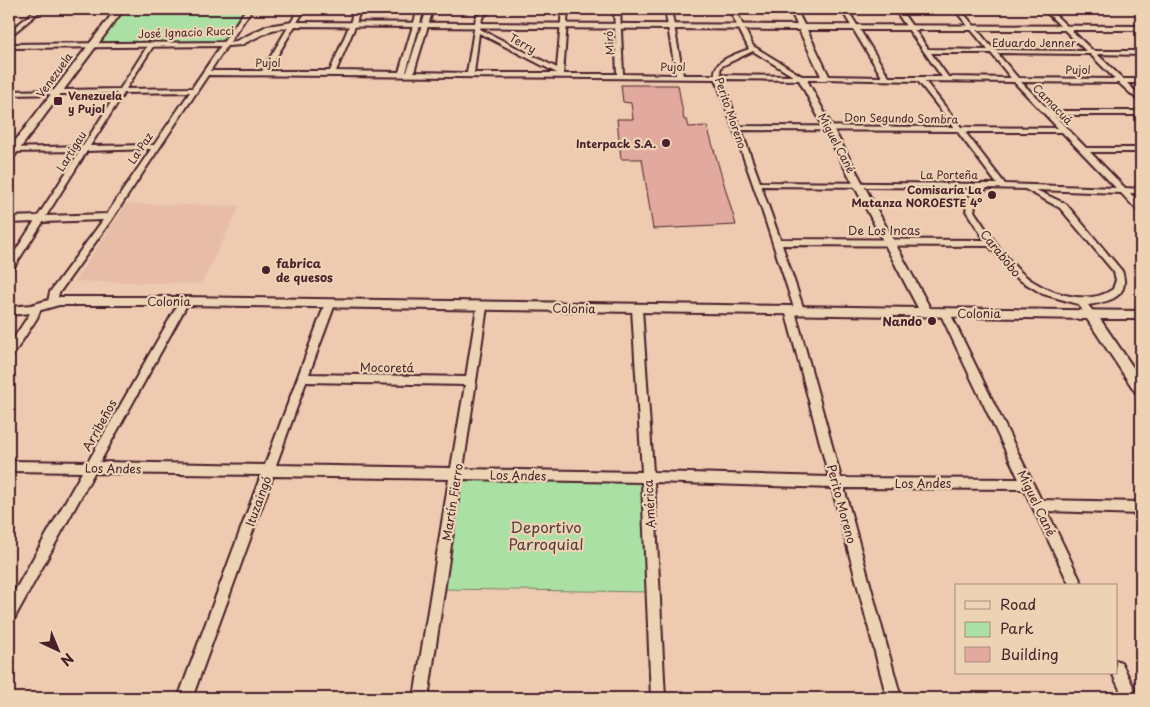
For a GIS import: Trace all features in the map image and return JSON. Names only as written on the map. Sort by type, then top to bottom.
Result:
[{"type":"main road","name":"Venezuela","points":[[10,152],[120,9]]},
{"type":"street","points":[[9,35],[40,9]]},
{"type":"street","name":"La Paz","points":[[53,302],[55,292],[109,217],[250,9]]},
{"type":"street","points":[[264,73],[302,9]]},
{"type":"street","points":[[332,72],[353,24],[357,9]]},
{"type":"street","points":[[402,74],[421,9]]},
{"type":"street","points":[[410,74],[430,9]]},
{"type":"street","points":[[470,74],[480,15],[488,9]]},
{"type":"street","points":[[560,74],[565,9]]},
{"type":"street","name":"Miró","points":[[617,9],[620,77]]},
{"type":"street","points":[[668,9],[680,77]]},
{"type":"street","points":[[732,9],[743,27]]},
{"type":"street","points":[[738,9],[750,47],[802,78]]},
{"type":"street","points":[[794,9],[826,78]]},
{"type":"street","points":[[844,9],[887,79]]},
{"type":"street","points":[[897,9],[947,80]]},
{"type":"street","name":"Camacuá","points":[[957,9],[1016,80],[1141,209]]},
{"type":"street","points":[[1046,9],[1141,100]]},
{"type":"street","name":"José Ignacio Rucci","points":[[9,46],[238,43],[270,28],[293,24],[425,25],[477,28],[563,26],[1141,28]]},
{"type":"street","name":"Terry","points":[[477,28],[560,74]]},
{"type":"street","name":"Lartigau","points":[[9,268],[151,45]]},
{"type":"street","name":"Perito Moreno","points":[[753,49],[720,65],[717,70],[718,77],[777,242],[837,483],[894,698]]},
{"type":"street","name":"Eduardo Jenner","points":[[928,51],[1141,53]]},
{"type":"street","name":"Pujol","points":[[206,73],[332,72],[560,74],[620,77],[1141,81]]},
{"type":"street","name":"Miguel Cané","points":[[802,78],[926,312]]},
{"type":"street","points":[[920,80],[1003,186]]},
{"type":"street","points":[[9,93],[195,90]]},
{"type":"street","points":[[1048,112],[1141,113]]},
{"type":"street","name":"Don Segundo Sombra","points":[[737,128],[1064,130]]},
{"type":"street","points":[[10,152],[155,147]]},
{"type":"street","points":[[1085,150],[1141,150]]},
{"type":"street","name":"La Porteña","points":[[756,184],[1024,186],[1141,191]]},
{"type":"street","name":"Carabobo","points":[[985,186],[973,196],[970,211],[991,243],[1011,268],[1031,285],[1061,297],[1081,302]]},
{"type":"street","points":[[1024,186],[1062,206],[1118,271],[1122,278],[1121,286],[1117,292],[1108,297],[1081,302],[1141,389]]},
{"type":"street","points":[[9,220],[109,217]]},
{"type":"street","name":"De Los Incas","points":[[777,242],[991,243]]},
{"type":"street","name":"Colonia","points":[[9,311],[36,308],[53,302],[184,301],[482,307],[1141,315]]},
{"type":"street","name":"Arribeños","points":[[9,614],[184,301]]},
{"type":"street","name":"Ituzaingó","points":[[185,698],[330,304]]},
{"type":"street","name":"Martín Fierro","points":[[421,698],[482,307]]},
{"type":"street","points":[[9,352],[34,316],[36,308]]},
{"type":"street","name":"América","points":[[637,309],[648,477],[658,698]]},
{"type":"street","name":"Miguel Cané","points":[[945,313],[1076,584]]},
{"type":"street","name":"Mocoretá","points":[[303,378],[471,381]]},
{"type":"street","name":"Los Andes","points":[[9,466],[456,473],[837,483],[1028,484]]},
{"type":"street","points":[[1038,505],[1141,508]]},
{"type":"street","points":[[1118,671],[1132,698]]},
{"type":"shaded area","points":[[126,204],[240,206],[201,284],[75,281]]},
{"type":"green space","points":[[123,9],[246,9],[221,43],[96,44]]},
{"type":"green space","name":"Deportivo Parroquial","points":[[458,477],[646,481],[652,592],[441,589]]},
{"type":"building","name":"Interpack S.A.","points":[[621,85],[678,85],[684,120],[687,120],[689,127],[707,126],[736,225],[653,229],[642,159],[621,159],[617,119],[633,119],[631,103],[623,102]]},
{"type":"place","name":"Venezuela y Pujol","points":[[58,101]]},
{"type":"place","name":"Interpack S.A.","points":[[666,143]]},
{"type":"place","name":"Comisaría La Matanza NOROESTE 4°","points":[[992,195]]},
{"type":"place","name":"fabrica de quesos","points":[[266,270]]},
{"type":"place","name":"Nando","points":[[932,321]]}]
